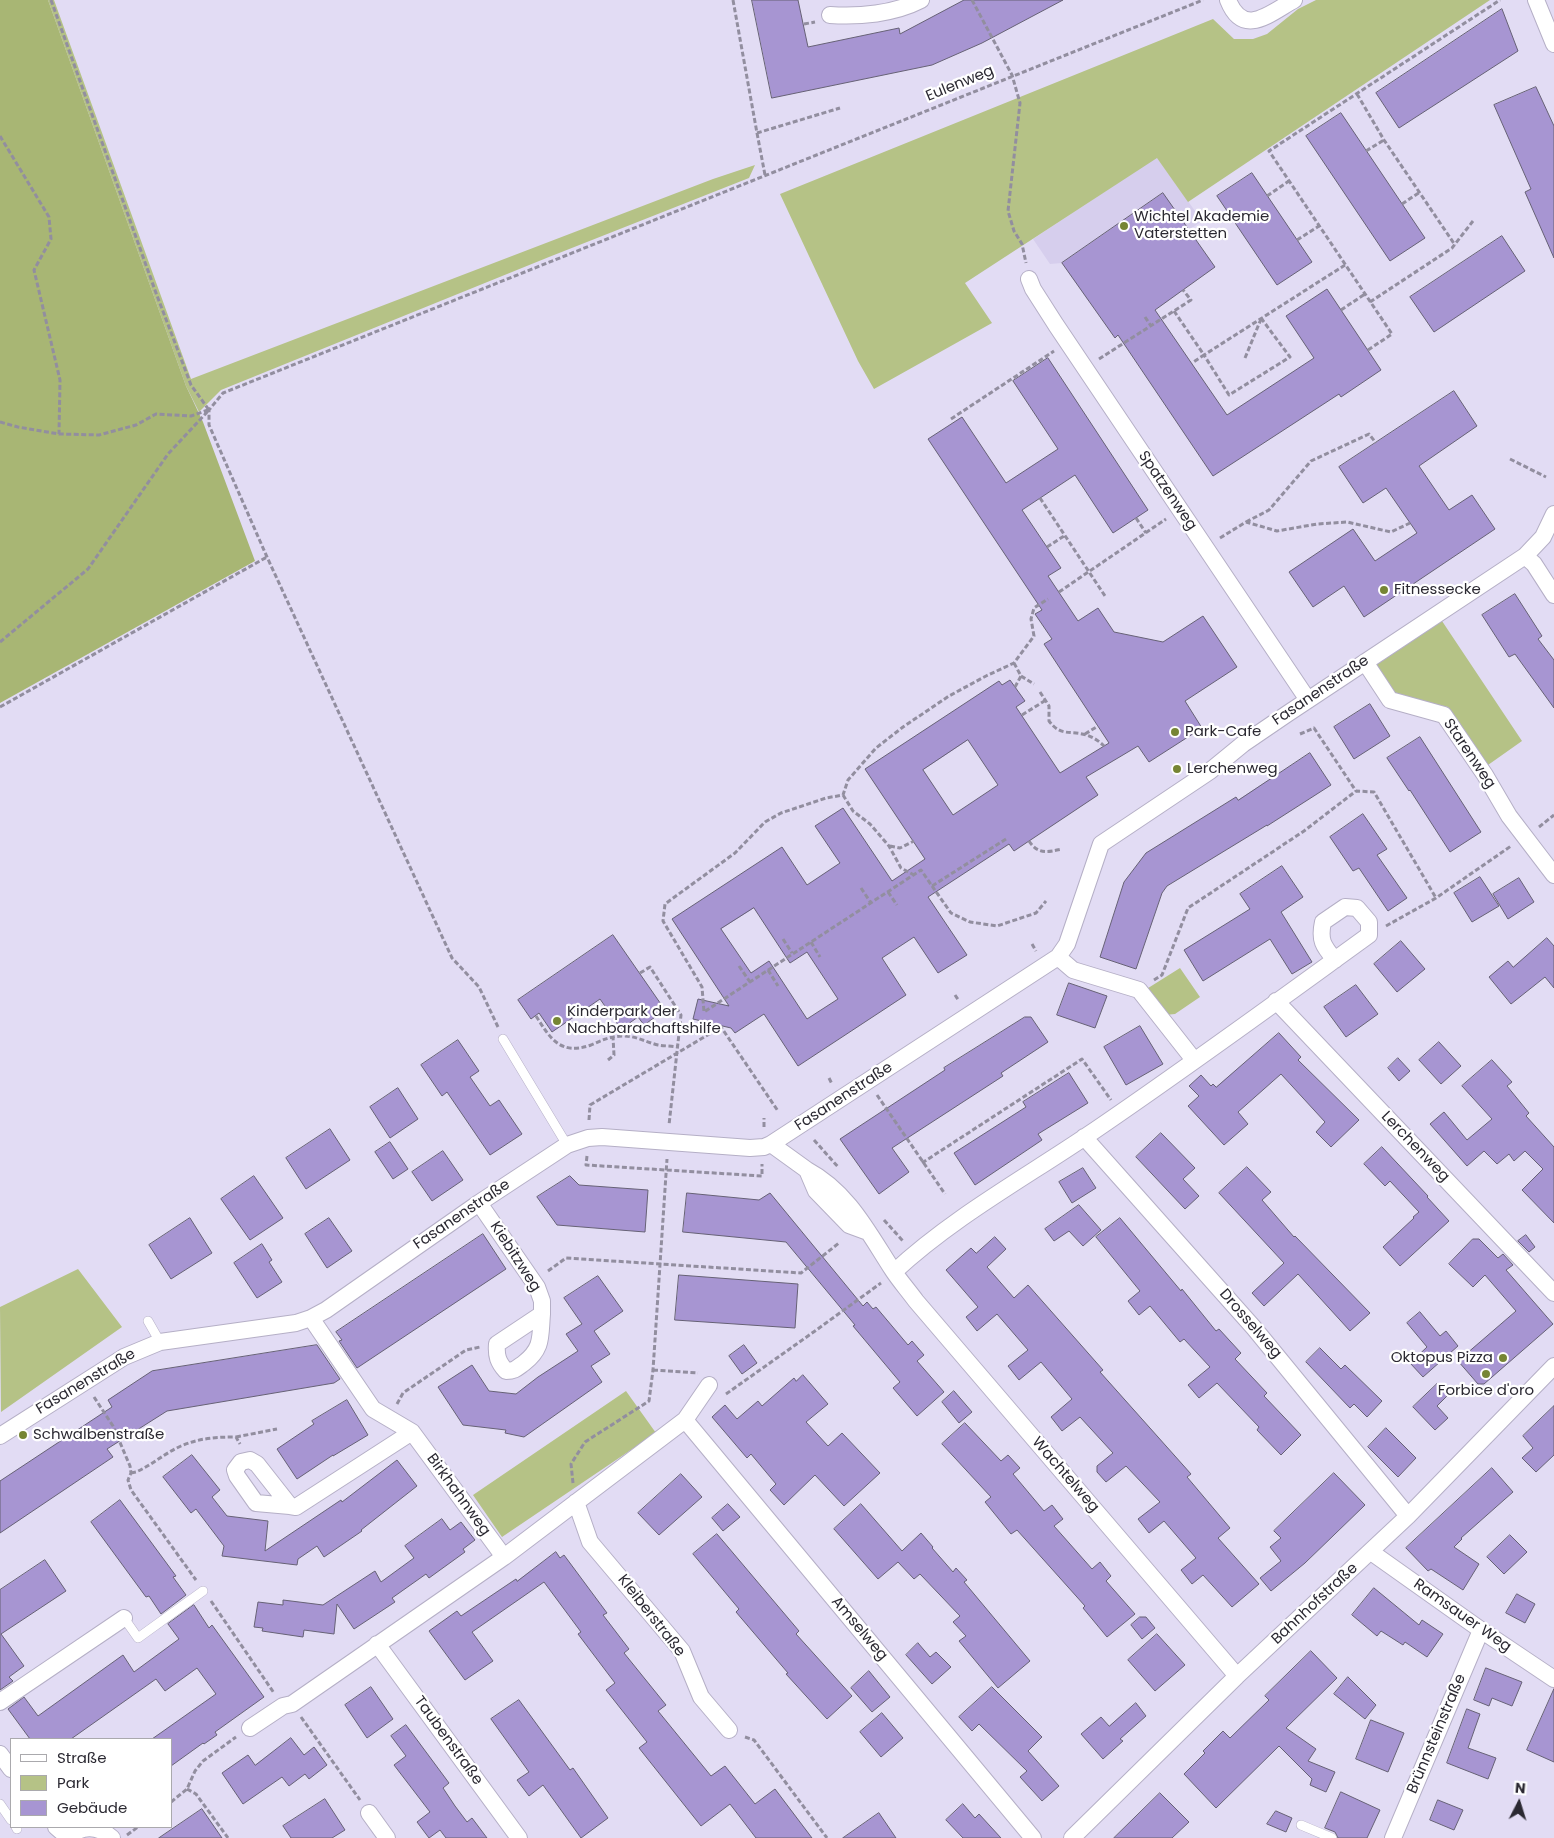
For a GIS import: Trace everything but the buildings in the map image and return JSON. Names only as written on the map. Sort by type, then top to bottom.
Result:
[{"type":"street","points":[[830,15],[851,16],[878,13],[910,6],[921,0]]},
{"type":"street","points":[[1228,0],[1233,12],[1242,20],[1255,22],[1294,0]]},
{"type":"street","points":[[1536,0],[1554,44]]},
{"type":"street","name":"Spatzenweg","points":[[1029,279],[1033,289],[1067,342],[1308,700]]},
{"type":"street","name":"Fasanenstraße","points":[[0,1436],[124,1357],[160,1342],[296,1323],[311,1318],[326,1310],[479,1203],[567,1145],[588,1138],[602,1137],[750,1148],[767,1145],[868,1082],[1058,958],[1067,944],[1101,844],[1210,771],[1243,744],[1525,556],[1543,537],[1554,514]]},
{"type":"street","points":[[1525,556],[1534,564],[1554,595]]},
{"type":"street","name":"Starenweg","points":[[1365,662],[1390,700],[1444,715],[1485,775],[1509,816],[1554,875]]},
{"type":"street","points":[[894,1272],[915,1253],[963,1218],[1121,1112],[1335,960],[1369,935],[1369,922],[1356,908],[1345,907],[1323,922],[1321,934],[1325,948],[1335,960]]},
{"type":"street","points":[[1058,958],[1073,970],[1139,990],[1194,1060]]},
{"type":"street","name":"Lerchenweg","points":[[1276,1001],[1554,1293]]},
{"type":"street","name":"Drosselweg","points":[[1084,1137],[1254,1328],[1408,1516]]},
{"type":"street","name":"Wachtelweg","points":[[767,1145],[824,1179],[858,1214],[894,1272],[916,1301],[1237,1676]]},
{"type":"street","name":"Kiebitzweg","points":[[479,1203],[533,1282],[542,1301],[539,1343],[534,1355],[514,1371],[506,1371],[496,1354],[497,1344]]},
{"type":"street","points":[[497,1344],[542,1314]]},
{"type":"street","name":"Birkhahnweg","points":[[311,1318],[373,1409],[412,1432],[504,1557]]},
{"type":"street","name":"Bahnhofstraße","points":[[1072,1838],[1237,1676],[1408,1516],[1554,1366]]},
{"type":"street","points":[[250,1728],[287,1705],[504,1557],[685,1420],[714,1392]]},
{"type":"street","name":"Amselweg","points":[[685,1420],[1033,1838]]},
{"type":"street","points":[[290,1506],[257,1464],[250,1460],[241,1462],[235,1470],[237,1476],[256,1503],[296,1507],[412,1432]]},
{"type":"street","name":"Kleiberstraße","points":[[576,1502],[590,1542],[682,1651],[701,1697],[729,1730]]},
{"type":"street","name":"Ramsauer Weg","points":[[1371,1552],[1554,1679]]},
{"type":"street","points":[[0,1702],[124,1618]]},
{"type":"street","name":"Brünnsteinstraße","points":[[1393,1838],[1481,1630]]},
{"type":"street","name":"Taubenstraße","points":[[377,1644],[519,1838]]},
{"type":"street","points":[[0,1754],[10,1768]]},
{"type":"street","points":[[369,1813],[388,1838]]},
{"type":"street","points":[[57,1828],[69,1838],[80,1830],[88,1828],[98,1829],[112,1838]]},
{"type":"lane","points":[[503,1039],[567,1145]]},
{"type":"lane","points":[[148,1321],[160,1342]]},
{"type":"lane","points":[[124,1618],[138,1638],[203,1591]]},
{"type":"lane","points":[[0,1804],[10,1819]]},
{"type":"lane","points":[[1301,1825],[1332,1838]]},
{"type":"path","points":[[51,0],[191,385],[209,410],[209,425],[267,557],[452,958],[479,987],[503,1039]]},
{"type":"path","points":[[733,0],[765,175]]},
{"type":"path","points":[[972,0],[1012,75],[1020,103],[1008,211],[1014,232],[1022,244]]},
{"type":"path","name":"Eulenweg","points":[[0,642],[88,569],[168,454],[223,393],[1203,0]]},
{"type":"path","points":[[1368,350],[1392,334],[1268,151],[1500,0]]},
{"type":"path","points":[[1357,94],[1384,140],[1455,245]]},
{"type":"path","points":[[757,133],[840,108]]},
{"type":"path","points":[[0,136],[49,217],[51,239],[34,270],[60,380],[59,434]]},
{"type":"path","points":[[1366,151],[1384,140]]},
{"type":"path","points":[[1267,196],[1289,181]]},
{"type":"path","points":[[1402,204],[1420,192]]},
{"type":"path","points":[[1370,302],[1455,245],[1473,221]]},
{"type":"path","points":[[1297,240],[1319,226]]},
{"type":"path","points":[[1192,363],[1345,265]]},
{"type":"path","points":[[1085,368],[1190,300],[1183,290]]},
{"type":"path","points":[[1340,310],[1365,294]]},
{"type":"path","points":[[1174,311],[1229,395],[1290,357],[1262,318]]},
{"type":"path","points":[[1145,317],[1151,326]]},
{"type":"path","points":[[1245,358],[1262,318]]},
{"type":"path","points":[[951,419],[1067,342]]},
{"type":"path","points":[[0,422],[59,434],[99,435],[136,425],[156,414],[192,416],[209,410]]},
{"type":"path","points":[[1205,548],[1269,510],[1312,462],[1368,434],[1376,443]]},
{"type":"path","points":[[1510,459],[1546,477]]},
{"type":"path","points":[[1040,498],[1105,596]]},
{"type":"path","points":[[1058,592],[1180,511]]},
{"type":"path","points":[[1136,518],[1146,533]]},
{"type":"path","points":[[1246,522],[1277,531],[1317,524],[1347,522],[1390,532],[1410,524]]},
{"type":"path","points":[[1047,547],[1064,536]]},
{"type":"path","points":[[0,707],[267,557]]},
{"type":"path","points":[[843,795],[848,780],[856,770],[876,748],[903,727],[949,696],[1014,663],[1034,636],[1032,619],[1034,608],[1048,599]]},
{"type":"path","points":[[1014,663],[1021,676],[1034,684]]},
{"type":"path","points":[[1014,687],[1021,676]]},
{"type":"path","points":[[1040,692],[1049,706],[1049,721],[1053,727],[1065,733],[1084,734],[1104,746]]},
{"type":"path","points":[[1022,715],[1046,700]]},
{"type":"path","points":[[1084,734],[1098,726]]},
{"type":"path","points":[[1300,734],[1314,728],[1356,791]]},
{"type":"path","points":[[1139,990],[1162,975],[1188,908],[1304,831],[1356,791],[1374,792],[1436,898]]},
{"type":"path","points":[[843,795],[853,811],[870,824],[889,846],[901,868],[914,875]]},
{"type":"path","points":[[843,795],[826,798],[782,813],[765,822],[736,853],[665,904],[663,921],[702,987],[704,1012],[921,870],[952,912],[970,922],[997,926],[1036,913],[1046,902]]},
{"type":"path","points":[[1369,935],[1436,898],[1554,815]]},
{"type":"path","points":[[932,886],[1006,839]]},
{"type":"path","points":[[889,846],[900,848],[914,841]]},
{"type":"path","points":[[1029,841],[1038,851],[1045,852],[1062,849]]},
{"type":"path","points":[[861,888],[871,902]]},
{"type":"path","points":[[888,892],[897,906]]},
{"type":"path","points":[[783,939],[792,953]]},
{"type":"path","points":[[811,942],[820,957]]},
{"type":"path","points":[[740,966],[750,982]]},
{"type":"path","points":[[768,970],[778,986]]},
{"type":"path","points":[[536,1016],[552,1040],[561,1046],[589,1046],[607,1037],[625,1036],[677,1047]]},
{"type":"path","points":[[764,1118],[767,1145],[762,1176],[586,1164],[590,1104],[721,1027],[778,1111]]},
{"type":"path","points":[[608,1060],[614,1055],[614,1037]]},
{"type":"path","points":[[922,1163],[1082,1059],[1121,1112]]},
{"type":"path","points":[[868,1082],[945,1194]]},
{"type":"path","points":[[533,1282],[566,1258],[802,1273],[839,1243]]},
{"type":"path","points":[[714,1392],[815,1331],[894,1272]]},
{"type":"path","points":[[390,1418],[403,1393],[411,1387],[466,1350],[497,1344]]},
{"type":"path","points":[[576,1502],[571,1464],[585,1442],[649,1401],[654,1370]]},
{"type":"path","points":[[84,1382],[113,1426],[131,1473],[128,1480],[131,1490],[203,1591],[369,1813]]},
{"type":"path","points":[[131,1473],[141,1470],[180,1446],[197,1440],[216,1437],[236,1437],[277,1429]]},
{"type":"path","points":[[236,1437],[250,1460]]},
{"type":"path","points":[[172,1801],[187,1790],[195,1771],[202,1761],[250,1728]]},
{"type":"path","points":[[729,1730],[754,1740],[827,1838]]},
{"type":"path","points":[[187,1790],[196,1794],[228,1838]]},
{"type":"shaded area","name":"Wichtel Akademie Vaterstetten","points":[[1157,157],[1202,221],[1088,301],[1062,263],[1050,264],[1033,239]]},
{"type":"green space","points":[[0,0],[48,0],[186,386],[203,422],[255,561],[0,703]]},
{"type":"green space","points":[[48,0],[54,0],[191,379],[713,179],[755,165],[749,178],[221,390],[199,412],[186,386]]},
{"type":"green space","points":[[1316,0],[1490,0],[1188,202],[1157,158],[965,283],[992,323],[874,389],[858,361],[780,194],[1213,19],[1234,39],[1253,39],[1267,34],[1298,9]]},
{"type":"green space","points":[[1442,621],[1522,741],[1488,765],[1448,707],[1395,696],[1376,665]]},
{"type":"green space","points":[[1180,968],[1200,997],[1175,1014],[1165,1015],[1145,990]]},
{"type":"green space","points":[[78,1269],[122,1327],[1,1412],[0,1307]]},
{"type":"green space","points":[[626,1391],[656,1433],[502,1537],[473,1495]]},
{"type":"place","name":"Wichtel Akademie Vaterstetten","points":[[1124,226]]},
{"type":"place","name":"Fitnessecke","points":[[1384,590]]},
{"type":"place","name":"Park-Cafe","points":[[1175,732]]},
{"type":"place","name":"Lerchenweg","points":[[1177,769]]},
{"type":"place","name":"Kinderpark der Nachbarachaftshilfe","points":[[557,1021]]},
{"type":"place","name":"Oktopus Pizza","points":[[1503,1358]]},
{"type":"place","name":"Forbice d'oro","points":[[1486,1374]]},
{"type":"place","name":"Schwalbenstraße","points":[[23,1435]]}]
